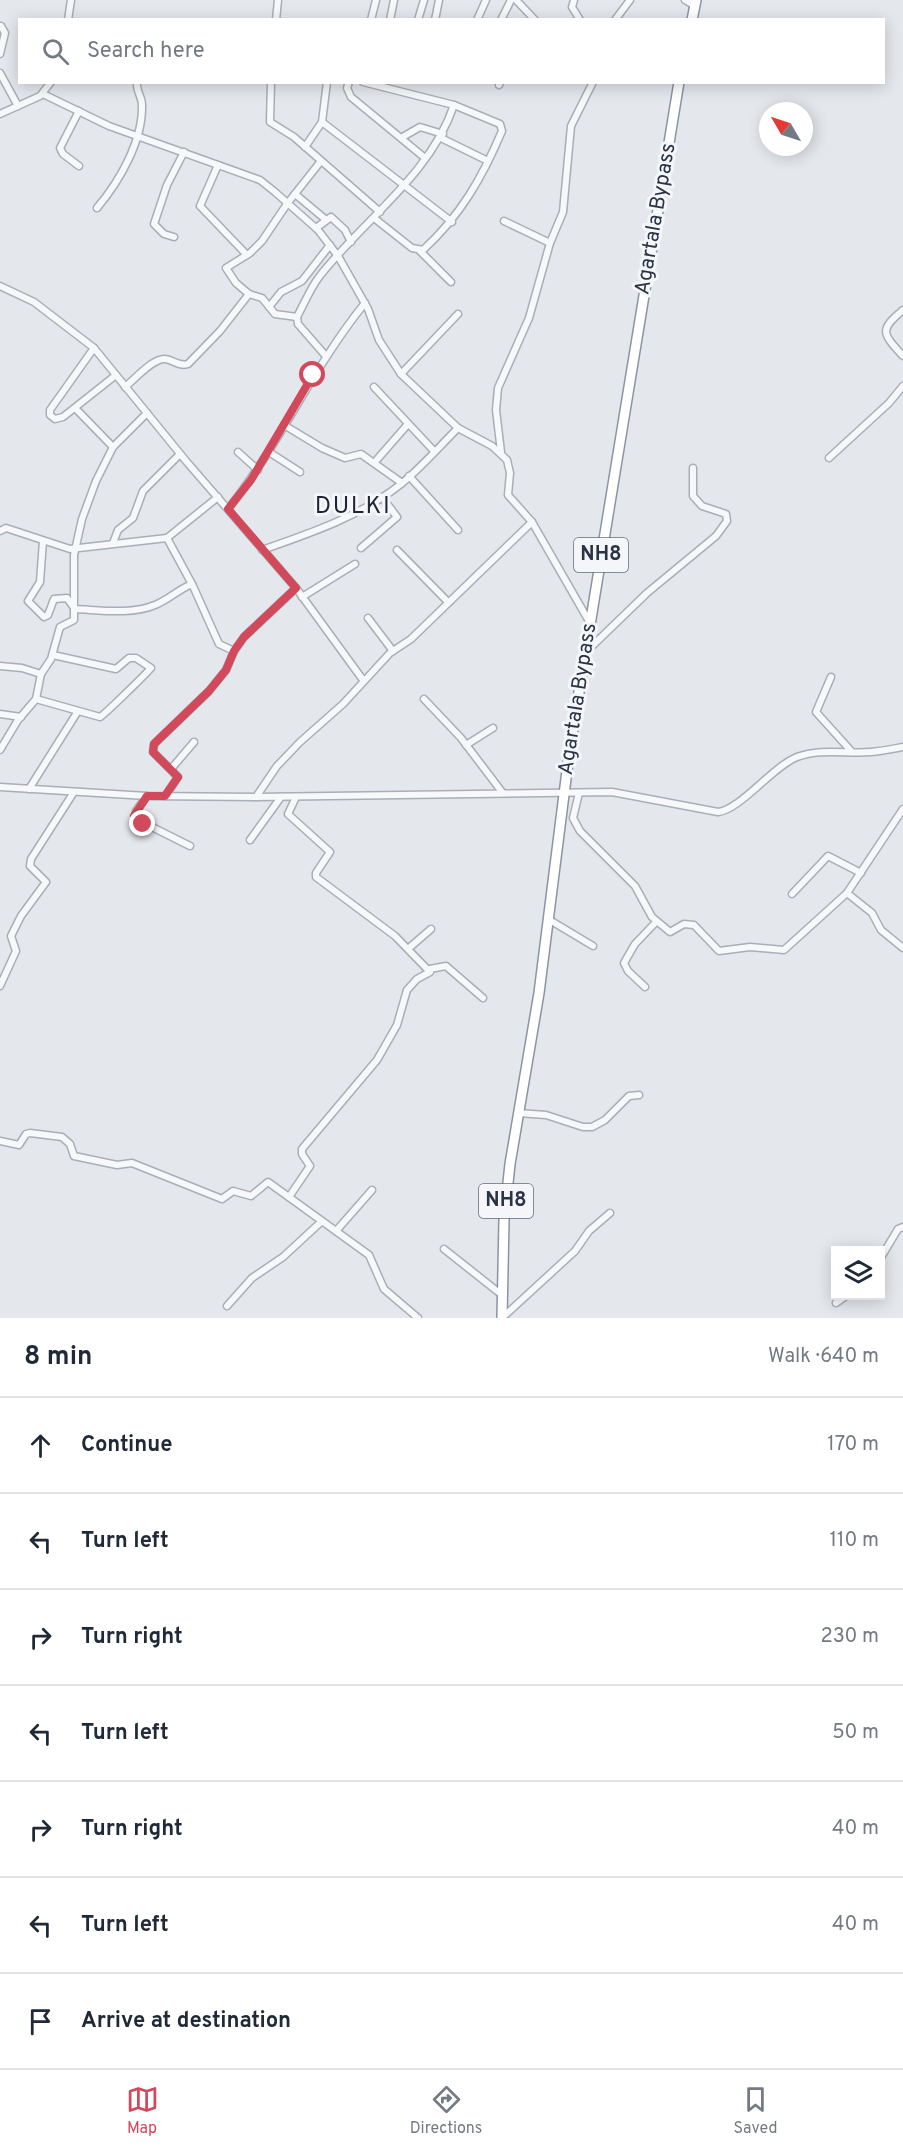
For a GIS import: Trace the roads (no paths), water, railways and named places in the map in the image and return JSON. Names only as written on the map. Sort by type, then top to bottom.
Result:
[{"type":"highway","points":[[692,18],[696,3]]},
{"type":"highway","name":"Agartala Bypass","points":[[502,1318],[507,1181],[533,1029],[563,795],[679,84]]},
{"type":"street","points":[[68,18],[71,0]]},
{"type":"street","points":[[276,18],[278,0]]},
{"type":"street","points":[[371,18],[376,0]]},
{"type":"street","points":[[390,18],[394,0]]},
{"type":"street","points":[[419,18],[424,0]]},
{"type":"street","points":[[435,18],[439,0]]},
{"type":"street","points":[[478,18],[486,0]]},
{"type":"street","points":[[502,18],[511,0]]},
{"type":"street","points":[[516,0],[533,18]]},
{"type":"street","points":[[574,0],[572,7],[579,18]]},
{"type":"street","points":[[616,18],[630,0]]},
{"type":"street","points":[[685,0],[696,3]]},
{"type":"street","points":[[0,54],[5,33],[1,26]]},
{"type":"street","points":[[0,73],[18,106]]},
{"type":"street","points":[[0,114],[43,94],[50,84]]},
{"type":"street","points":[[97,208],[114,189],[128,164],[142,108],[137,84]]},
{"type":"street","points":[[271,84],[270,122],[305,147],[380,212]]},
{"type":"street","points":[[305,147],[322,122],[327,84]]},
{"type":"street","points":[[348,84],[346,88],[351,97],[425,158]]},
{"type":"street","points":[[371,84],[454,105],[500,124],[502,131],[466,203],[452,222],[420,251]]},
{"type":"street","points":[[590,624],[532,522],[508,495],[510,468],[501,452],[496,419],[498,388],[529,318],[550,243],[563,212],[572,122],[592,84]]},
{"type":"street","points":[[43,94],[109,126],[260,180],[316,228],[338,256],[365,303],[379,339],[400,374],[458,428],[501,452]]},
{"type":"street","points":[[325,355],[298,324],[297,317],[318,278],[404,185],[442,136],[454,105]]},
{"type":"street","points":[[79,111],[60,148],[79,166]]},
{"type":"street","points":[[322,122],[452,222]]},
{"type":"street","points":[[401,138],[420,127],[488,161]]},
{"type":"street","points":[[174,237],[164,234],[154,224],[167,185],[184,152]]},
{"type":"street","points":[[297,317],[275,314],[262,298],[249,294],[236,284],[226,268],[247,255],[262,241],[287,204],[321,161]]},
{"type":"street","points":[[218,165],[200,206],[247,255]]},
{"type":"street","points":[[295,194],[325,219]]},
{"type":"street","points":[[316,228],[329,216],[345,230],[351,242]]},
{"type":"street","points":[[374,218],[402,242],[420,251],[451,282]]},
{"type":"street","points":[[504,221],[550,243]]},
{"type":"street","points":[[269,307],[281,292],[302,280],[330,245]]},
{"type":"street","points":[[0,285],[34,302],[94,348],[180,454],[296,588],[363,680]]},
{"type":"street","points":[[125,387],[159,359],[167,359],[182,366],[188,364],[220,332],[249,294]]},
{"type":"street","points":[[228,509],[258,470],[325,355],[365,303]]},
{"type":"street","points":[[903,310],[886,324],[884,329],[885,334],[903,356]]},
{"type":"street","points":[[400,374],[458,314]]},
{"type":"street","points":[[94,348],[50,413],[52,418],[59,419],[76,409],[116,375]]},
{"type":"street","points":[[829,458],[884,409],[903,386]]},
{"type":"street","points":[[374,387],[434,452]]},
{"type":"street","points":[[76,409],[113,447]]},
{"type":"street","points":[[0,750],[21,717],[36,699],[41,674],[53,655],[60,627],[74,620],[74,549],[94,487],[113,447],[147,413]]},
{"type":"street","points":[[374,462],[408,424]]},
{"type":"street","points":[[284,425],[322,448],[345,458],[361,454],[402,483]]},
{"type":"street","points":[[262,550],[330,525],[382,497],[402,483],[458,428]]},
{"type":"street","points":[[238,452],[258,470]]},
{"type":"street","points":[[269,452],[300,472]]},
{"type":"street","points":[[113,543],[118,530],[133,518],[144,491],[180,454]]},
{"type":"street","points":[[586,652],[647,593],[716,536],[727,521],[726,514],[702,506],[693,496],[693,468]]},
{"type":"street","points":[[409,476],[458,530]]},
{"type":"street","points":[[2,528],[74,549],[167,538],[218,497]]},
{"type":"street","points":[[361,548],[397,517],[382,497]]},
{"type":"street","points":[[256,797],[293,750],[343,704],[363,680],[393,651],[411,639],[532,522]]},
{"type":"street","points":[[167,538],[192,584],[219,644],[234,651]]},
{"type":"street","points":[[43,541],[41,577],[29,598],[29,604],[47,617],[54,599],[64,597],[75,609],[117,611],[155,605],[177,590],[192,584]]},
{"type":"street","points":[[397,550],[448,602]]},
{"type":"street","points":[[302,597],[356,564]]},
{"type":"street","points":[[165,796],[178,777],[153,752],[154,744],[209,691],[226,670],[234,651],[244,637],[296,588]]},
{"type":"street","points":[[368,618],[393,651]]},
{"type":"street","points":[[36,699],[104,716],[127,690],[150,670],[150,666],[132,657],[116,669],[53,655]]},
{"type":"street","points":[[0,666],[22,668],[41,674]]},
{"type":"street","points":[[831,677],[816,712],[852,752]]},
{"type":"street","points":[[424,699],[466,745],[502,792]]},
{"type":"street","points":[[28,789],[78,711]]},
{"type":"street","points":[[0,714],[21,717]]},
{"type":"street","points":[[466,745],[493,728]]},
{"type":"street","points":[[171,769],[194,742]]},
{"type":"street","points":[[0,787],[147,796],[256,797],[502,792],[563,795],[612,792],[723,812],[797,757],[823,752],[852,752],[903,747]]},
{"type":"street","points":[[0,986],[16,951],[11,936],[21,916],[46,882],[33,870],[31,859],[74,792]]},
{"type":"street","points":[[579,793],[573,818],[580,831],[635,886],[656,922],[670,932],[684,924],[694,925],[719,951],[750,947],[784,950],[847,893],[903,809]]},
{"type":"street","points":[[147,796],[136,811],[136,819],[190,846]]},
{"type":"street","points":[[249,840],[281,797]]},
{"type":"street","points":[[296,797],[288,814],[330,852],[316,873],[316,878],[409,948],[430,969]]},
{"type":"street","points":[[792,894],[828,856],[861,873]]},
{"type":"street","points":[[847,893],[872,913],[881,930],[903,948]]},
{"type":"street","points":[[548,919],[592,946]]},
{"type":"street","points":[[645,987],[628,971],[624,963],[635,944],[656,922]]},
{"type":"street","points":[[409,948],[431,929]]},
{"type":"street","points":[[290,1197],[310,1166],[302,1155],[302,1149],[377,1060],[397,1025],[407,990],[430,969],[446,966],[483,998]]},
{"type":"street","points":[[518,1113],[546,1115],[583,1127],[592,1127],[605,1120],[629,1096],[639,1095]]},
{"type":"street","points":[[0,1141],[19,1145],[26,1134],[30,1133],[58,1136],[68,1142],[74,1156],[117,1165],[132,1163],[184,1182],[217,1198],[225,1198],[233,1191],[251,1196],[268,1182],[369,1255],[384,1289],[418,1318]]},
{"type":"street","points":[[336,1231],[372,1190]]},
{"type":"street","points":[[502,1318],[575,1251],[590,1231],[610,1213]]},
{"type":"street","points":[[227,1306],[252,1278],[284,1257],[322,1221]]},
{"type":"street","points":[[885,1251],[898,1229],[903,1227]]},
{"type":"street","points":[[444,1249],[502,1295]]},
{"type":"street","points":[[836,1303],[840,1300]]},
{"type":"district","name":"DULKI","points":[[353,507]]}]
